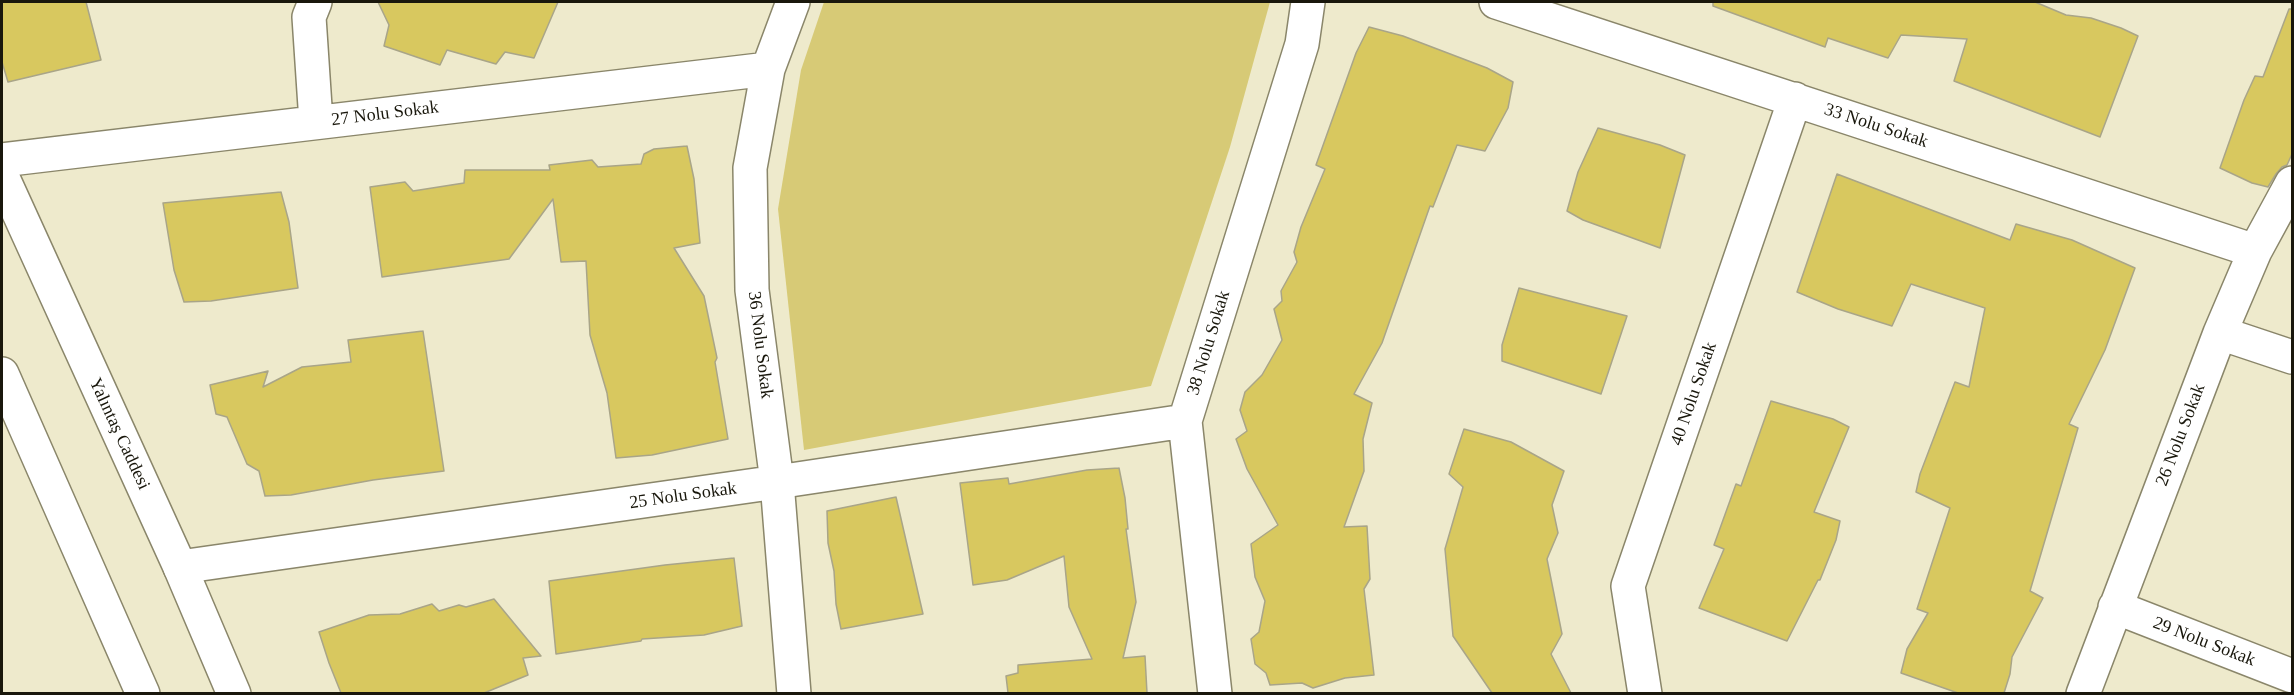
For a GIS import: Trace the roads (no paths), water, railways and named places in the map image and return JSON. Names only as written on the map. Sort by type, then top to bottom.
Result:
[{"type":"street","points":[[315,2],[309,17],[316,122]]},
{"type":"street","name":"36 Nolu Sokak","points":[[793,2],[768,69],[750,168],[752,290],[777,482],[795,693]]},
{"type":"street","name":"38 Nolu Sokak","points":[[1215,693],[1185,421],[1302,44],[1308,2]]},
{"type":"street","name":"33 Nolu Sokak","points":[[1496,2],[2255,251]]},
{"type":"street","name":"27 Nolu Sokak","points":[[2,160],[768,69]]},
{"type":"street","name":"40 Nolu Sokak","points":[[1645,693],[1628,586],[1795,99]]},
{"type":"street","name":"Yalıntaş Caddesi","points":[[2,176],[180,567],[234,693]]},
{"type":"street","name":"26 Nolu Sokak","points":[[2083,693],[2220,333],[2255,251],[2292,183]]},
{"type":"street","points":[[2220,333],[2292,357]]},
{"type":"street","points":[[2,374],[143,693]]},
{"type":"street","name":"25 Nolu Sokak","points":[[180,567],[1185,421]]},
{"type":"street","name":"29 Nolu Sokak","points":[[2115,607],[2292,676]]}]
